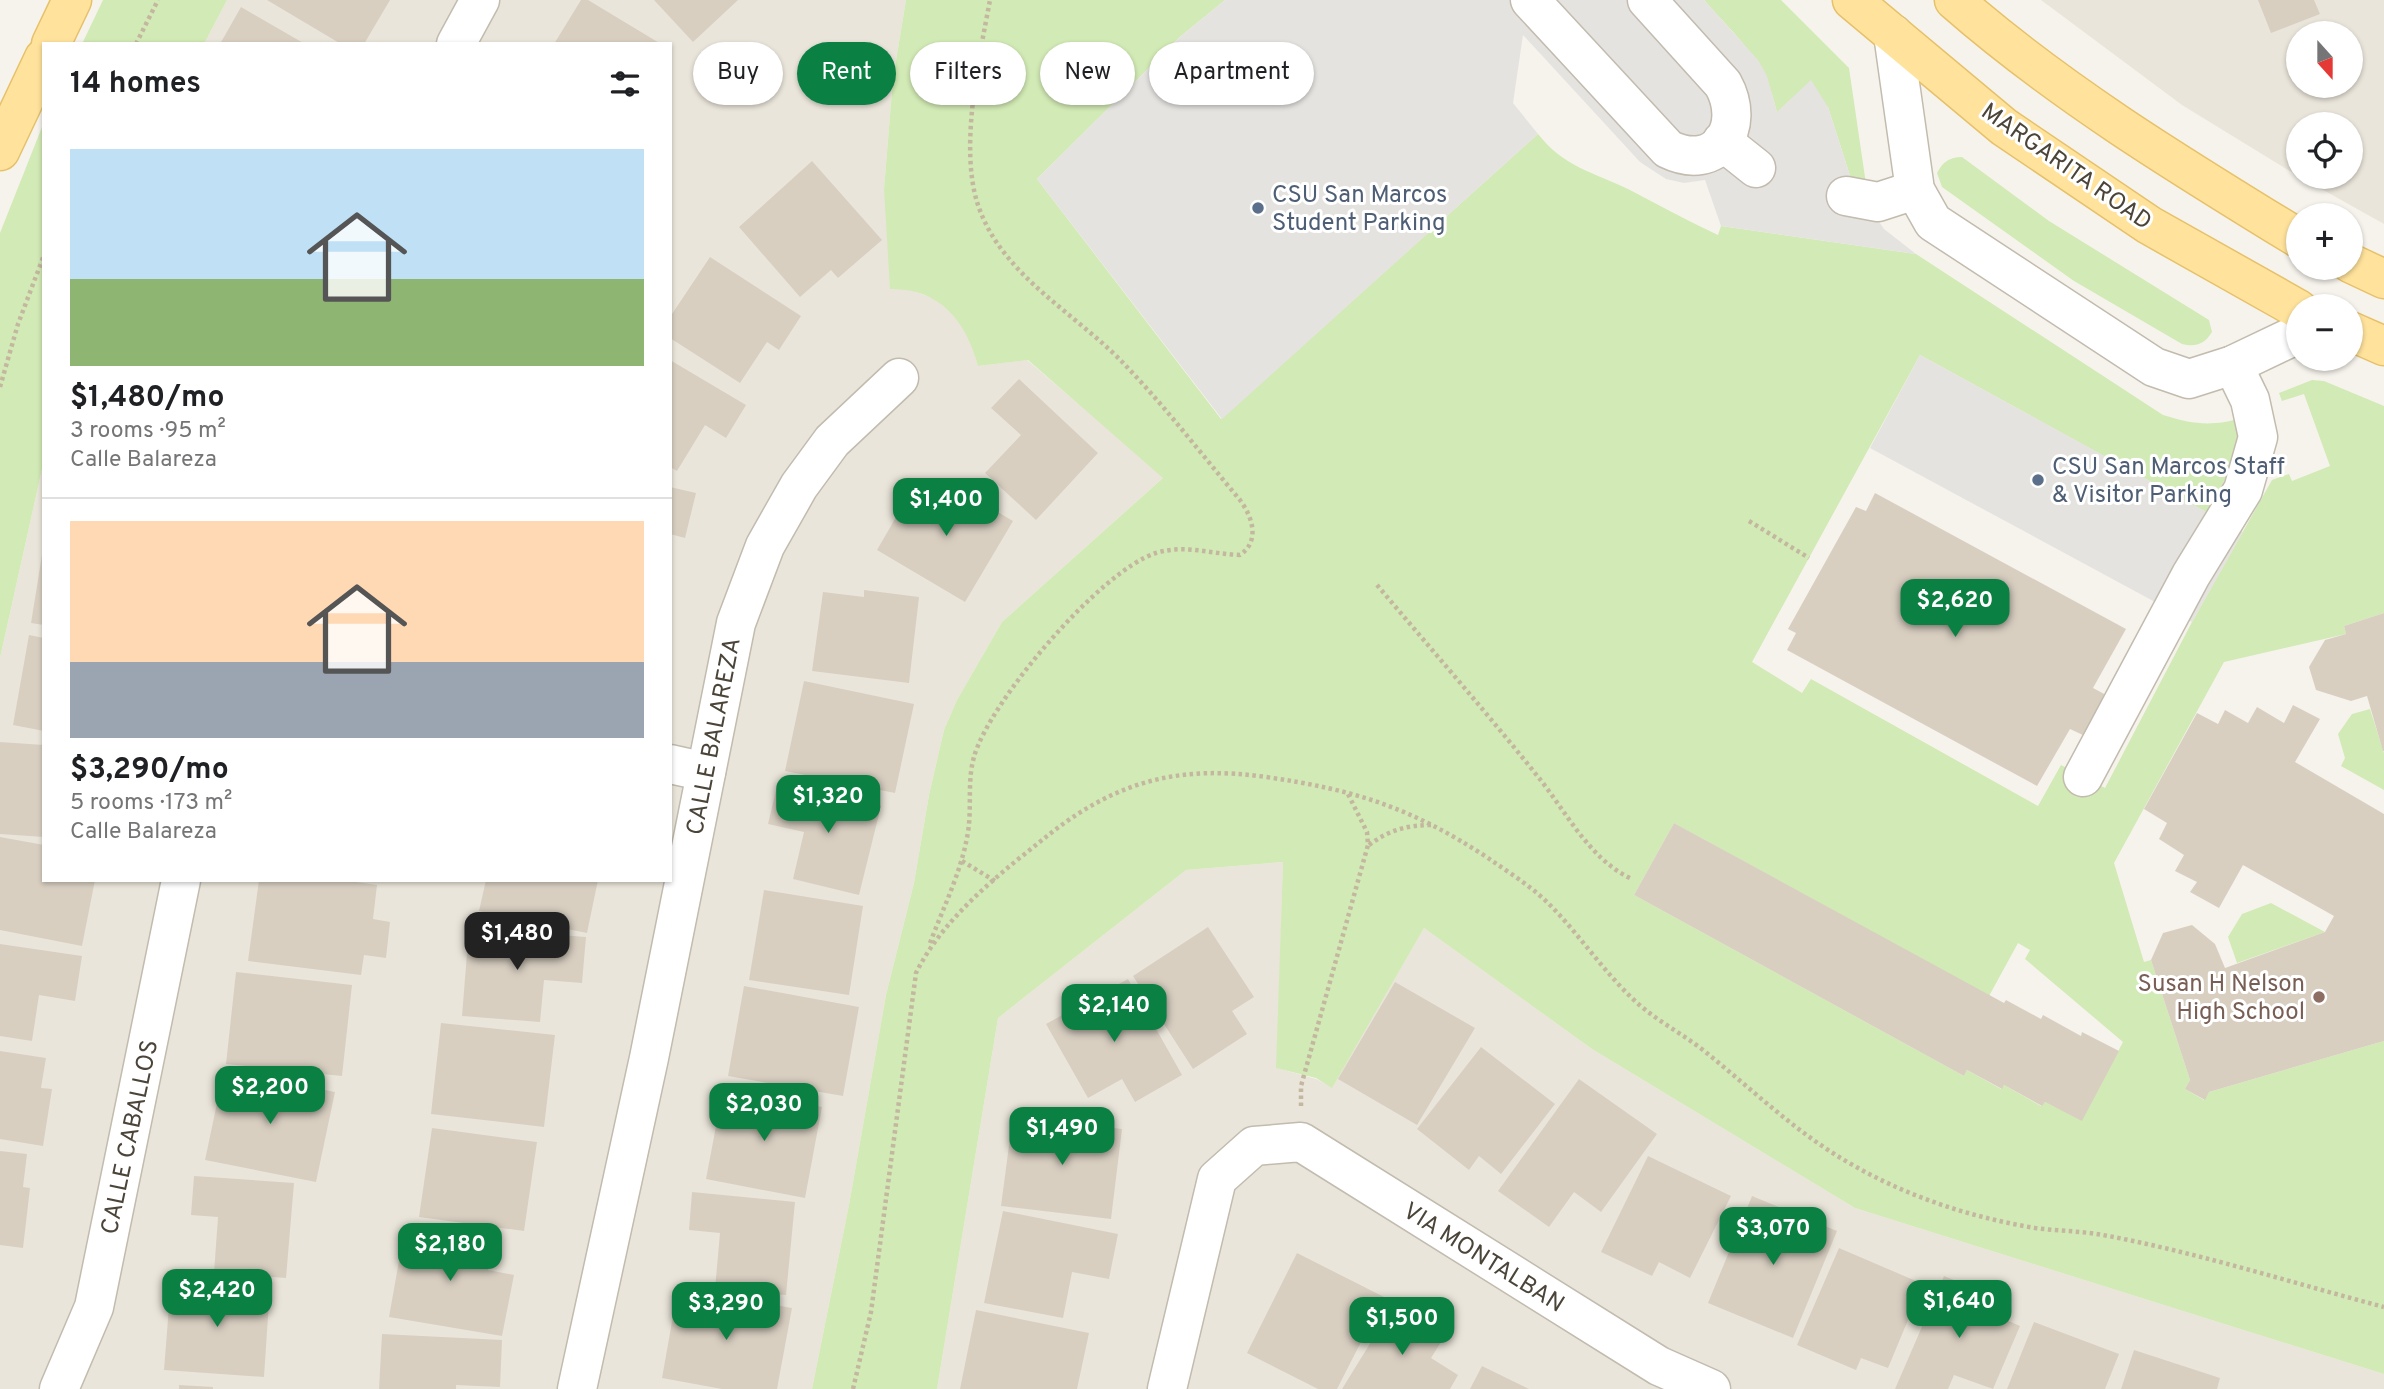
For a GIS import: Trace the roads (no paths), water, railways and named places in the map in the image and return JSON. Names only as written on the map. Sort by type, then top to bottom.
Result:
[{"type":"main road","points":[[52,42],[72,0]]},
{"type":"main road","name":"MARGARITA ROAD","points":[[1853,0],[2004,127],[2149,225],[2286,302]]},
{"type":"main road","points":[[1954,0],[1980,23],[2138,140],[2286,231]]},
{"type":"main road","points":[[0,151],[42,62]]},
{"type":"main road","points":[[2363,269],[2384,279]]},
{"type":"main road","points":[[2363,337],[2384,346]]},
{"type":"street","points":[[457,42],[480,0]]},
{"type":"street","points":[[1530,0],[1668,149],[1683,156],[1699,157],[1712,151],[1732,127],[1734,113],[1731,98],[1723,84],[1647,0]]},
{"type":"street","points":[[1893,34],[1915,190],[1933,222],[2154,367],[2189,379],[2232,365],[2286,340]]},
{"type":"street","points":[[1722,141],[1756,168]]},
{"type":"street","points":[[1846,196],[1878,202],[1915,190]]},
{"type":"street","points":[[2083,777],[2191,575],[2243,489],[2258,437],[2250,400],[2232,365]]},
{"type":"street","name":"CALLE BALAREZA","points":[[577,1389],[649,1058],[688,768],[736,623],[765,546],[799,486],[832,441],[899,378]]},
{"type":"street","name":"CALLE CABALLOS","points":[[59,1389],[94,1307],[181,882]]},
{"type":"street","name":"VIA MONTALBAN","points":[[1167,1389],[1217,1179],[1254,1146],[1301,1142],[1659,1366],[1711,1389]]},
{"type":"place","name":"CSU San Marcos Student Parking","points":[[1258,208]]},
{"type":"place","name":"CSU San Marcos Staff & Visitor Parking","points":[[2038,480]]},
{"type":"place","name":"Susan H Nelson High School","points":[[2319,997]]}]
